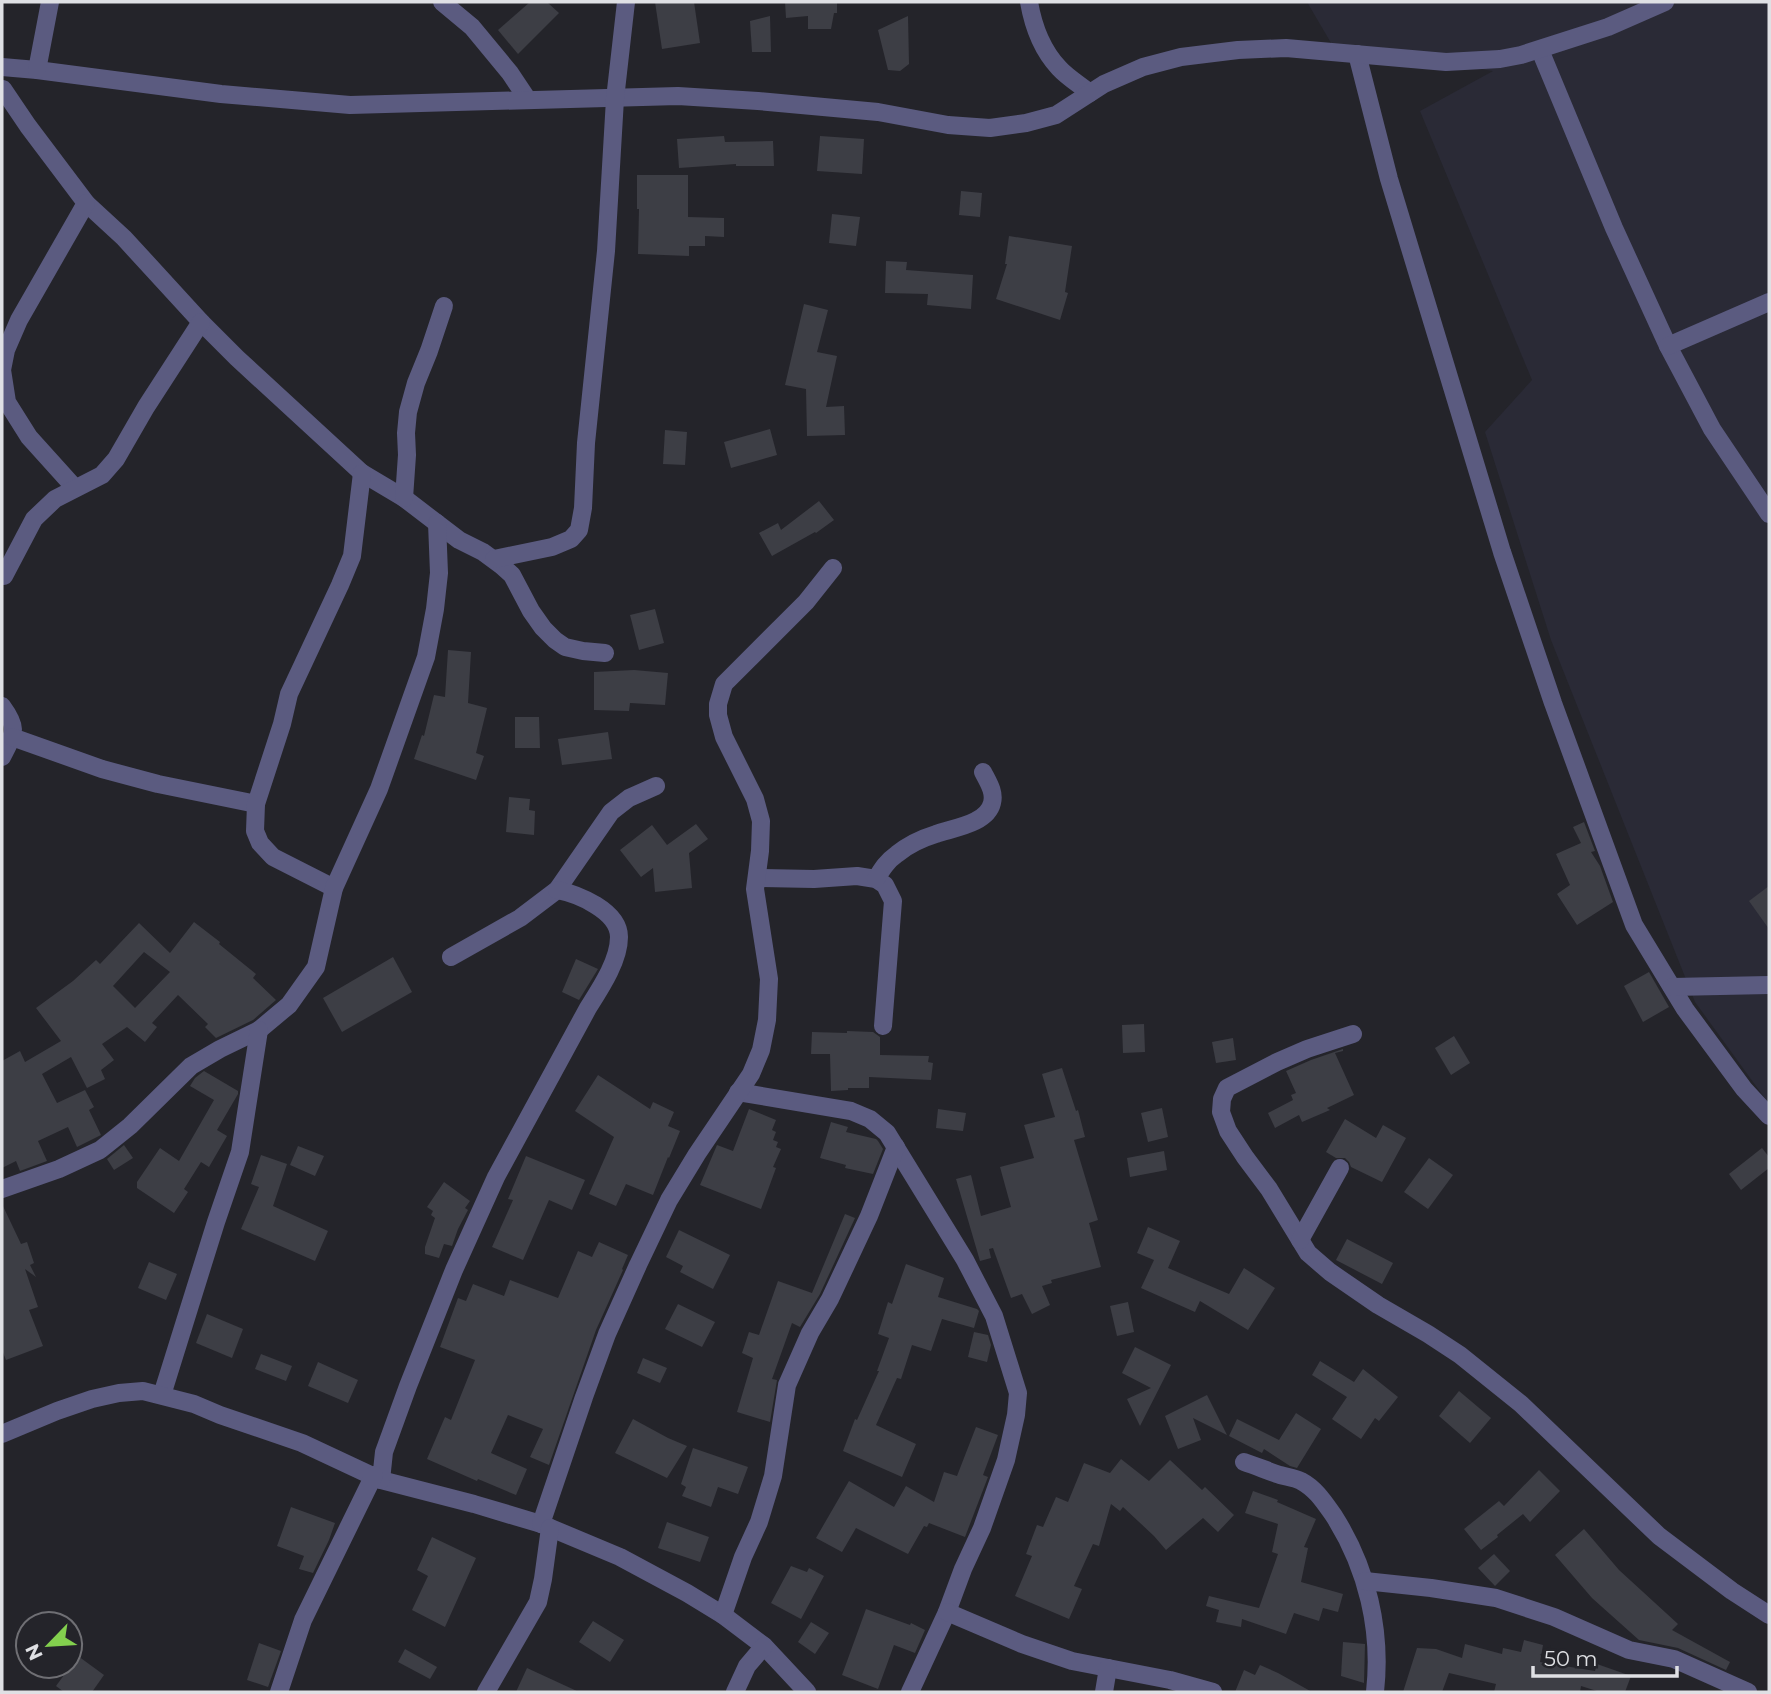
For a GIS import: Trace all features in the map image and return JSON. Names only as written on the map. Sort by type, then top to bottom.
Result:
[{"type":"street","points":[[37,70],[50,2]]},
{"type":"street","points":[[442,2],[472,27],[510,73],[528,100]]},
{"type":"street","points":[[494,559],[552,547],[571,539],[579,530],[606,251],[615,99],[626,2]]},
{"type":"street","points":[[1029,2],[1033,22],[1047,51],[1059,68],[1090,93]]},
{"type":"street","points":[[605,653],[565,647],[555,640],[531,611],[512,575],[494,559],[458,540],[404,498],[362,473],[237,358],[124,238],[86,203],[2,90],[6,68],[221,94],[350,105],[678,96],[878,112],[948,125],[990,128],[1056,115],[1104,84],[1143,67],[1181,57],[1238,50],[1286,48],[1446,62],[1500,59],[1540,50],[1665,2]]},
{"type":"street","points":[[1540,50],[1614,228],[1668,346],[1712,429],[1769,514]]},
{"type":"street","points":[[1357,54],[1389,179],[1506,564],[1553,703],[1634,925],[1685,1009],[1744,1089],[1769,1116]]},
{"type":"street","points":[[75,488],[4,405],[2,370],[6,350],[19,320],[86,203]]},
{"type":"street","points":[[1668,346],[1769,302]]},
{"type":"street","points":[[404,498],[408,412],[444,306]]},
{"type":"street","points":[[4,576],[34,519],[55,499],[102,475],[116,459],[201,322]]},
{"type":"street","points":[[334,888],[273,858],[260,843],[255,831],[256,804],[289,694],[352,556],[362,473]]},
{"type":"street","points":[[2,1189],[59,1169],[100,1150],[130,1126],[191,1066],[259,1030],[289,1005],[316,967],[334,888],[379,789],[426,657],[439,573],[438,523]]},
{"type":"street","points":[[486,1692],[538,1602],[543,1579],[545,1526],[584,1397],[607,1334],[668,1200],[751,1074],[761,1050],[767,1020],[769,979],[755,889],[761,821],[755,799],[724,737],[718,704],[724,684],[806,602],[833,568]]},
{"type":"street","points":[[2,706],[12,720],[12,737],[2,757]]},
{"type":"street","points":[[12,737],[102,769],[158,784],[256,804]]},
{"type":"street","points":[[876,879],[885,864],[898,852],[935,834],[983,817],[993,802],[991,789],[983,772]]},
{"type":"street","points":[[451,957],[520,918],[556,890],[611,812],[629,798],[656,786]]},
{"type":"street","points":[[757,878],[814,879],[858,876],[876,879],[884,886],[892,901],[883,1026]]},
{"type":"street","points":[[279,1692],[303,1620],[377,1478],[408,1386],[454,1270],[496,1177],[600,990],[616,954],[619,934],[608,914],[573,893],[556,890]]},
{"type":"street","points":[[1672,987],[1769,985]]},
{"type":"street","points":[[162,1395],[240,1152],[259,1030]]},
{"type":"street","points":[[1353,1034],[1277,1062],[1227,1088],[1222,1099],[1220,1112],[1228,1130],[1269,1189],[1308,1253],[1378,1305],[1460,1355],[1521,1404],[1659,1536],[1769,1615]]},
{"type":"street","points":[[738,1092],[851,1111],[870,1119],[887,1133],[965,1260],[995,1316],[1018,1393],[1006,1460],[982,1528],[947,1612],[909,1692]]},
{"type":"street","points":[[723,1615],[743,1557],[759,1522],[773,1476],[787,1385],[863,1228],[896,1147]]},
{"type":"street","points":[[1300,1240],[1340,1168]]},
{"type":"street","points":[[2,1434],[57,1411],[119,1392],[143,1391],[194,1404],[302,1443],[377,1478],[545,1526],[620,1557],[723,1615],[764,1646],[807,1692]]},
{"type":"street","points":[[1244,1462],[1300,1480],[1320,1496],[1348,1538],[1372,1607],[1376,1636],[1375,1692]]},
{"type":"street","points":[[1365,1581],[1496,1598],[1554,1617],[1629,1650],[1674,1659],[1748,1692]]},
{"type":"street","points":[[947,1612],[1022,1644],[1072,1661],[1170,1680],[1213,1692]]},
{"type":"street","points":[[735,1692],[747,1666],[764,1646]]},
{"type":"street","points":[[1104,1692],[1108,1668]]},
{"type":"shaded area","points":[[1307,2],[1769,2],[1769,1104],[1695,1002],[1551,640],[1485,432],[1532,380],[1420,111],[1493,71],[1334,48]]},
{"type":"building","points":[[530,2],[547,2],[559,13],[518,54],[498,30]]},
{"type":"building","points":[[655,2],[694,2],[700,43],[662,49]]},
{"type":"building","points":[[785,2],[837,2],[837,13],[834,13],[831,29],[808,29],[808,16],[786,18]]},
{"type":"building","points":[[770,16],[771,52],[752,52],[750,21]]},
{"type":"building","points":[[908,16],[909,64],[900,71],[888,70],[878,30]]},
{"type":"building","points":[[724,136],[725,142],[773,141],[774,166],[736,164],[679,168],[677,139]]},
{"type":"building","points":[[820,136],[864,139],[862,174],[817,171]]},
{"type":"building","points":[[637,175],[688,175],[688,217],[724,218],[724,237],[705,236],[705,246],[689,246],[689,256],[638,254]]},
{"type":"building","points":[[961,191],[982,193],[980,217],[959,215]]},
{"type":"building","points":[[832,214],[860,217],[856,246],[829,243]]},
{"type":"building","points":[[1009,236],[1072,246],[1065,292],[1068,293],[1060,320],[996,299],[1007,264]]},
{"type":"building","points":[[886,261],[907,262],[906,270],[973,275],[971,309],[927,305],[928,294],[885,293]]},
{"type":"building","points":[[804,304],[828,310],[817,352],[837,356],[826,407],[844,406],[845,435],[807,436],[806,389],[785,385]]},
{"type":"building","points":[[770,429],[777,455],[731,468],[724,442]]},
{"type":"building","points":[[665,430],[687,432],[685,465],[663,464]]},
{"type":"building","points":[[819,501],[834,520],[816,533],[772,556],[759,533],[778,523],[781,530]]},
{"type":"building","points":[[655,609],[664,643],[639,650],[630,615]]},
{"type":"building","points":[[448,650],[471,652],[468,703],[487,708],[476,753],[484,756],[476,780],[414,759],[422,735],[424,736],[434,695],[445,697]]},
{"type":"building","points":[[634,670],[668,673],[665,705],[630,703],[629,711],[594,710],[594,672]]},
{"type":"building","points":[[515,717],[539,717],[540,748],[515,748]]},
{"type":"building","points":[[608,732],[612,759],[562,765],[558,739]]},
{"type":"building","points":[[509,797],[530,799],[529,810],[535,811],[534,835],[506,832]]},
{"type":"building","points":[[1584,822],[1595,851],[1591,852],[1600,866],[1613,902],[1577,925],[1557,894],[1570,885],[1556,854],[1581,843],[1573,827]]},
{"type":"building","points":[[696,824],[708,839],[689,853],[692,888],[655,892],[653,868],[641,877],[620,850],[652,825],[667,845]]},
{"type":"building","points":[[1769,886],[1769,929],[1749,901]]},
{"type":"building","points":[[194,922],[256,974],[253,978],[276,1000],[253,1020],[216,1038],[205,1027],[208,1024],[178,995],[152,1023],[157,1027],[145,1042],[127,1027],[102,1044],[114,1060],[101,1070],[105,1079],[87,1088],[71,1057],[42,1074],[57,1103],[85,1090],[94,1107],[89,1110],[101,1135],[77,1147],[68,1127],[38,1141],[47,1161],[20,1171],[16,1161],[2,1168],[2,1061],[20,1051],[25,1062],[61,1041],[36,1008],[96,960],[100,964],[139,923],[170,953]],"holes":[[[144,952],[170,972],[135,1008],[113,986]]]},
{"type":"building","points":[[393,957],[412,992],[342,1032],[323,998]]},
{"type":"building","points":[[576,959],[598,969],[579,1000],[562,992]]},
{"type":"building","points":[[1649,972],[1669,1007],[1643,1022],[1624,986]]},
{"type":"building","points":[[1144,1024],[1145,1052],[1123,1053],[1122,1025]]},
{"type":"building","points":[[812,1032],[873,1032],[880,1037],[880,1055],[929,1056],[928,1062],[933,1063],[931,1080],[869,1077],[869,1088],[831,1091],[830,1054],[811,1054]]},
{"type":"building","points":[[1454,1036],[1470,1063],[1451,1075],[1435,1048]]},
{"type":"building","points":[[1233,1038],[1236,1060],[1216,1063],[1212,1042]]},
{"type":"building","points":[[1343,1049],[1335,1053],[1354,1095],[1327,1108],[1330,1110],[1302,1122],[1299,1115],[1275,1128],[1268,1113],[1293,1100],[1291,1095],[1296,1093],[1286,1071]]},
{"type":"building","points":[[1062,1068],[1085,1137],[1074,1140],[1098,1220],[1089,1223],[1101,1267],[1051,1280],[1052,1283],[1042,1286],[1050,1305],[1032,1314],[1022,1294],[1011,1298],[993,1248],[989,1249],[991,1258],[980,1261],[956,1179],[971,1175],[981,1216],[1011,1207],[1000,1167],[1034,1158],[1024,1125],[1055,1117],[1042,1074]]},
{"type":"building","points":[[204,1071],[238,1091],[238,1094],[217,1130],[227,1136],[209,1167],[201,1162],[184,1189],[188,1192],[174,1213],[137,1188],[137,1182],[160,1148],[179,1161],[214,1100],[190,1086]]},
{"type":"building","points":[[598,1075],[650,1109],[653,1102],[674,1112],[668,1126],[680,1131],[653,1195],[626,1184],[616,1206],[589,1194],[614,1137],[575,1111]]},
{"type":"building","points":[[1162,1108],[1168,1137],[1148,1142],[1141,1113]]},
{"type":"building","points":[[749,1109],[776,1120],[772,1130],[776,1132],[773,1140],[778,1142],[776,1147],[781,1149],[761,1209],[700,1185],[717,1145],[733,1151]]},
{"type":"building","points":[[938,1109],[966,1113],[963,1131],[936,1128]]},
{"type":"building","points":[[1345,1119],[1376,1138],[1383,1125],[1406,1138],[1382,1182],[1351,1167],[1345,1158],[1336,1158],[1326,1152]]},
{"type":"building","points":[[831,1122],[848,1127],[846,1132],[878,1141],[883,1149],[873,1174],[845,1168],[846,1165],[820,1158]]},
{"type":"building","points":[[124,1145],[133,1158],[114,1170],[107,1159]]},
{"type":"building","points":[[298,1146],[324,1156],[315,1176],[290,1165]]},
{"type":"building","points":[[1762,1148],[1769,1157],[1769,1168],[1741,1190],[1729,1174]]},
{"type":"building","points":[[1164,1151],[1167,1170],[1130,1177],[1127,1158]]},
{"type":"building","points":[[261,1155],[287,1164],[273,1206],[328,1231],[315,1261],[241,1229],[259,1187],[251,1184]]},
{"type":"building","points":[[526,1156],[585,1180],[572,1210],[549,1200],[523,1260],[492,1247],[513,1200],[508,1199]]},
{"type":"building","points":[[1429,1158],[1453,1175],[1428,1209],[1404,1192]]},
{"type":"building","points":[[444,1182],[470,1201],[452,1246],[444,1244],[439,1258],[425,1254],[435,1218],[431,1215],[433,1211],[427,1207]]},
{"type":"building","points":[[2,1204],[21,1244],[27,1242],[34,1263],[30,1265],[36,1277],[25,1269],[38,1307],[29,1310],[43,1346],[6,1360],[2,1350]]},
{"type":"building","points":[[845,1214],[855,1218],[820,1294],[800,1327],[792,1323],[772,1379],[777,1380],[770,1422],[737,1412],[753,1358],[742,1353],[749,1332],[759,1335],[778,1281],[812,1293]]},
{"type":"building","points":[[1148,1227],[1180,1241],[1168,1268],[1229,1294],[1244,1268],[1275,1288],[1248,1330],[1200,1301],[1195,1312],[1141,1288],[1154,1260],[1137,1253]]},
{"type":"building","points":[[679,1230],[730,1255],[713,1289],[680,1272],[683,1266],[666,1257]]},
{"type":"building","points":[[1347,1239],[1393,1263],[1382,1284],[1336,1260]]},
{"type":"building","points":[[599,1242],[628,1255],[596,1330],[549,1465],[530,1457],[543,1429],[508,1415],[491,1453],[527,1469],[516,1495],[427,1459],[445,1417],[451,1420],[475,1360],[440,1347],[458,1298],[466,1301],[473,1284],[504,1296],[510,1280],[558,1298],[578,1251],[592,1257]]},
{"type":"building","points":[[149,1262],[177,1274],[166,1300],[138,1288]]},
{"type":"building","points":[[906,1264],[944,1278],[938,1297],[979,1311],[974,1328],[942,1319],[931,1351],[912,1345],[901,1379],[897,1378],[876,1425],[916,1444],[902,1477],[843,1451],[855,1419],[857,1420],[879,1371],[889,1338],[878,1334],[888,1302],[892,1304]]},
{"type":"building","points":[[1128,1302],[1134,1332],[1117,1336],[1110,1306]]},
{"type":"building","points":[[678,1304],[715,1322],[702,1347],[665,1329]]},
{"type":"building","points":[[207,1314],[243,1329],[232,1358],[196,1343]]},
{"type":"building","points":[[974,1332],[988,1335],[991,1345],[987,1362],[968,1357]]},
{"type":"building","points":[[1135,1347],[1171,1365],[1140,1426],[1127,1399],[1151,1388],[1122,1373]]},
{"type":"building","points":[[261,1354],[292,1366],[286,1381],[255,1369]]},
{"type":"building","points":[[643,1358],[667,1368],[660,1383],[637,1373]]},
{"type":"building","points":[[1320,1361],[1354,1382],[1363,1369],[1398,1397],[1379,1421],[1375,1418],[1361,1439],[1332,1419],[1347,1397],[1312,1375]]},
{"type":"building","points":[[318,1362],[358,1380],[348,1403],[308,1386]]},
{"type":"building","points":[[1459,1391],[1491,1418],[1470,1443],[1439,1416]]},
{"type":"building","points":[[1207,1395],[1227,1435],[1193,1418],[1201,1440],[1178,1449],[1165,1416]]},
{"type":"building","points":[[1296,1413],[1321,1429],[1297,1468],[1264,1449],[1262,1453],[1229,1436],[1237,1419],[1279,1440]]},
{"type":"building","points":[[633,1419],[687,1446],[667,1478],[615,1453]]},
{"type":"building","points":[[976,1427],[998,1435],[983,1475],[988,1477],[965,1537],[929,1523],[927,1527],[924,1526],[908,1554],[856,1528],[842,1552],[816,1538],[849,1481],[894,1507],[906,1486],[934,1502],[944,1472],[957,1476]]},
{"type":"building","points":[[693,1448],[748,1467],[738,1494],[718,1487],[711,1507],[682,1496],[686,1487],[681,1484]]},
{"type":"building","points":[[1121,1459],[1149,1481],[1170,1460],[1202,1490],[1205,1487],[1234,1515],[1218,1532],[1203,1518],[1166,1550],[1123,1507],[1120,1511],[1111,1504],[1099,1546],[1093,1544],[1074,1586],[1082,1589],[1069,1619],[1015,1596],[1032,1556],[1026,1554],[1037,1525],[1043,1527],[1056,1497],[1068,1502],[1084,1463],[1110,1473]]},
{"type":"building","points":[[1539,1470],[1560,1491],[1530,1522],[1523,1514],[1481,1550],[1464,1529],[1499,1501],[1504,1506]]},
{"type":"building","points":[[1253,1491],[1316,1519],[1304,1547],[1308,1548],[1301,1582],[1343,1594],[1338,1612],[1323,1608],[1319,1621],[1294,1613],[1286,1634],[1242,1619],[1241,1627],[1216,1622],[1219,1610],[1206,1606],[1209,1596],[1259,1608],[1278,1554],[1272,1552],[1278,1524],[1245,1513]]},
{"type":"building","points":[[291,1507],[335,1523],[313,1573],[299,1569],[304,1556],[277,1546]]},
{"type":"building","points":[[667,1522],[709,1537],[700,1562],[658,1548]]},
{"type":"building","points":[[1584,1529],[1619,1570],[1678,1624],[1672,1630],[1730,1662],[1726,1670],[1678,1648],[1639,1640],[1592,1598],[1555,1555]]},
{"type":"building","points":[[432,1537],[476,1558],[445,1627],[412,1610],[428,1576],[417,1570]]},
{"type":"building","points":[[1494,1554],[1510,1571],[1495,1586],[1478,1568]]},
{"type":"building","points":[[791,1566],[807,1572],[809,1568],[824,1576],[801,1619],[771,1603]]},
{"type":"building","points":[[866,1609],[925,1630],[915,1653],[894,1645],[878,1689],[842,1675]]},
{"type":"building","points":[[593,1621],[624,1640],[610,1662],[579,1642]]},
{"type":"building","points":[[811,1622],[829,1633],[815,1654],[798,1642]]},
{"type":"building","points":[[1524,1640],[1543,1645],[1540,1662],[1595,1671],[1597,1664],[1631,1676],[1625,1692],[1600,1692],[1581,1686],[1580,1692],[1494,1692],[1496,1684],[1449,1673],[1442,1692],[1403,1692],[1417,1648],[1436,1649],[1462,1658],[1465,1644],[1502,1654],[1503,1648],[1521,1652]]},
{"type":"building","points":[[1343,1642],[1365,1644],[1364,1683],[1341,1676]]},
{"type":"building","points":[[259,1643],[281,1651],[268,1687],[247,1680]]},
{"type":"building","points":[[405,1649],[437,1667],[430,1679],[398,1662]]},
{"type":"building","points":[[84,1660],[104,1675],[92,1692],[64,1692],[56,1686],[60,1680],[84,1680]]},
{"type":"building","points":[[1260,1665],[1312,1692],[1235,1692],[1244,1670],[1255,1675]]},
{"type":"building","points":[[527,1668],[579,1692],[516,1692]]}]
